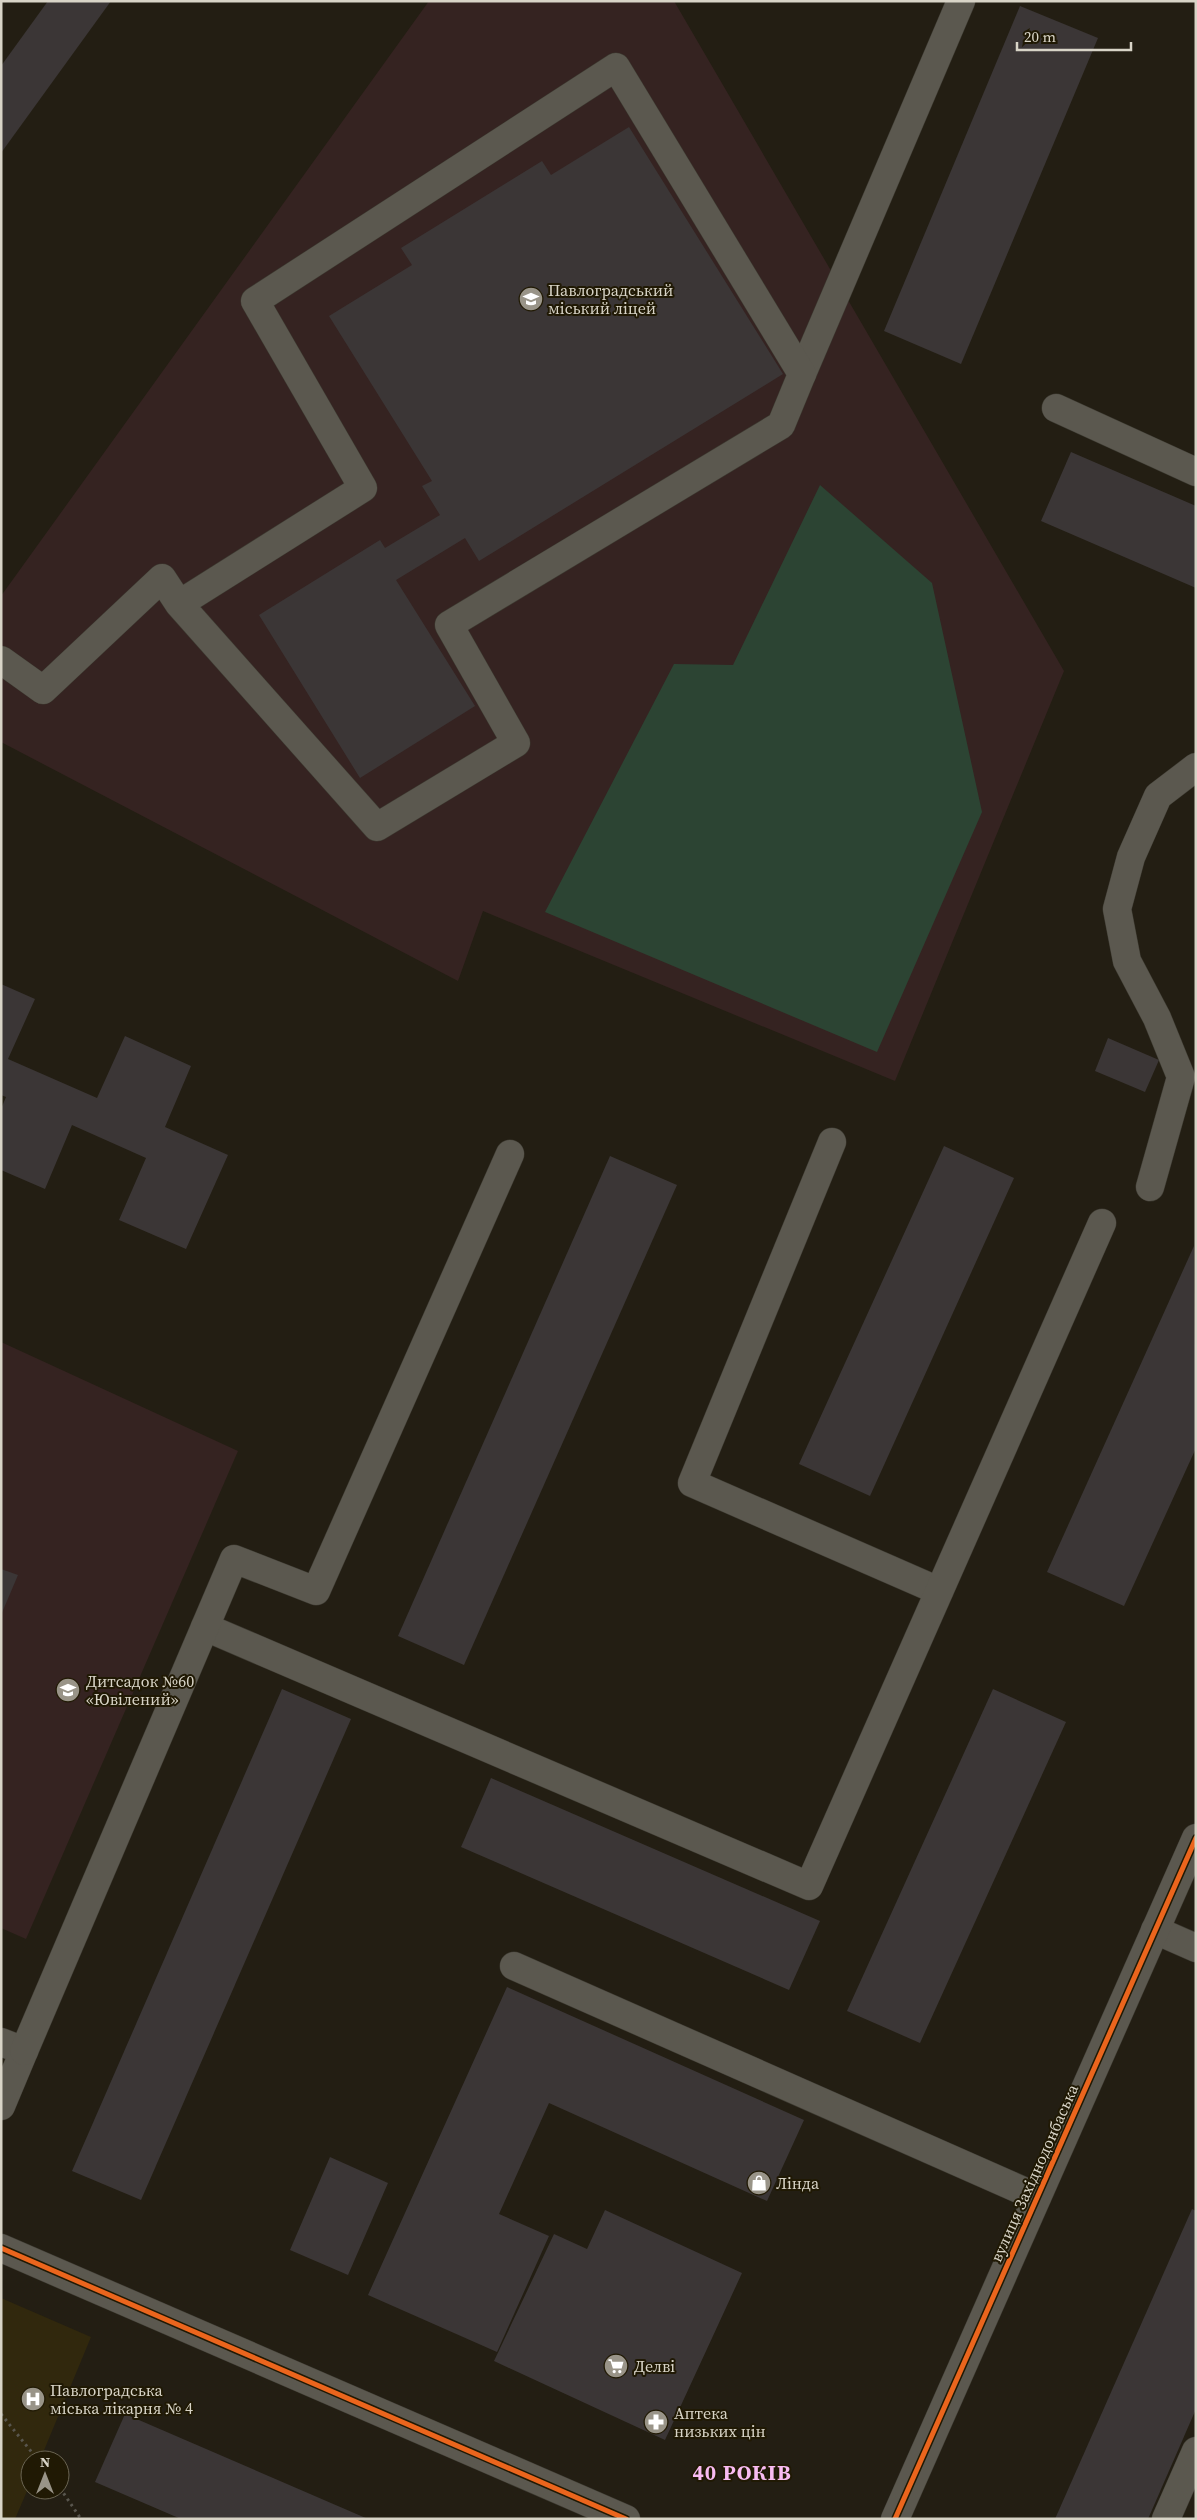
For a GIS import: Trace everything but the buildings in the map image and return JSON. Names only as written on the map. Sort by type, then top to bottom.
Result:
[{"type":"street","points":[[1,660],[43,690],[162,578],[179,604],[377,827],[516,743],[448,625],[780,425],[961,1]]},
{"type":"street","points":[[179,604],[363,488],[255,301],[616,67],[802,374]]},
{"type":"street","points":[[1056,408],[1196,472]]},
{"type":"street","points":[[1150,1187],[1181,1077],[1157,1018],[1127,961],[1117,909],[1131,857],[1158,796],[1196,767]]},
{"type":"street","points":[[832,1142],[692,1483],[939,1591]]},
{"type":"street","points":[[1,2106],[12,2047],[205,1627],[234,1559],[316,1591],[510,1154]]},
{"type":"street","points":[[205,1627],[809,1886],[1102,1223]]},
{"type":"street","name":"вулиця Західнодонбаська","points":[[895,2519],[1196,1838]]},
{"type":"street","points":[[1155,1930],[1196,1948]]},
{"type":"street","points":[[514,1966],[1037,2197]]},
{"type":"street","points":[[1,2248],[626,2519]]},
{"type":"street","points":[[1166,2519],[1196,2452]]},
{"type":"path","points":[[1,2414],[30,2450]]},
{"type":"path","points":[[68,2500],[81,2519]]},
{"type":"shaded area","name":"Павлоградський міський ліцей","points":[[429,1],[674,1],[1064,671],[895,1081],[483,911],[458,981],[1,742],[1,596]]},
{"type":"shaded area","name":"Дитсадок №60 «Ювілений»","points":[[1,1342],[238,1451],[26,1939],[1,1928]]},
{"type":"shaded area","name":"Павлоградська міська лікарня № 4","points":[[1,2298],[91,2337],[44,2450],[20,2450],[20,2500],[23,2500],[15,2519],[1,2519]]},
{"type":"green space","points":[[820,485],[932,583],[982,812],[877,1052],[545,912],[674,664],[733,665]]},
{"type":"cycle path","points":[[895,2519],[1196,1838]]},
{"type":"cycle path","points":[[1,2248],[626,2519]]},
{"type":"place","name":"Павлоградський міський ліцей","points":[[531,299]]},
{"type":"place","name":"Дитсадок №60 «Ювілений»","points":[[68,1690]]},
{"type":"place","name":"Лінда","points":[[759,2183]]},
{"type":"place","name":"Делві","points":[[616,2366]]},
{"type":"place","name":"Павлоградська міська лікарня № 4","points":[[33,2399]]},
{"type":"place","name":"Аптека низьких цін","points":[[656,2422]]},
{"type":"district","name":"40 РОКІВ","points":[[742,2472]]}]
